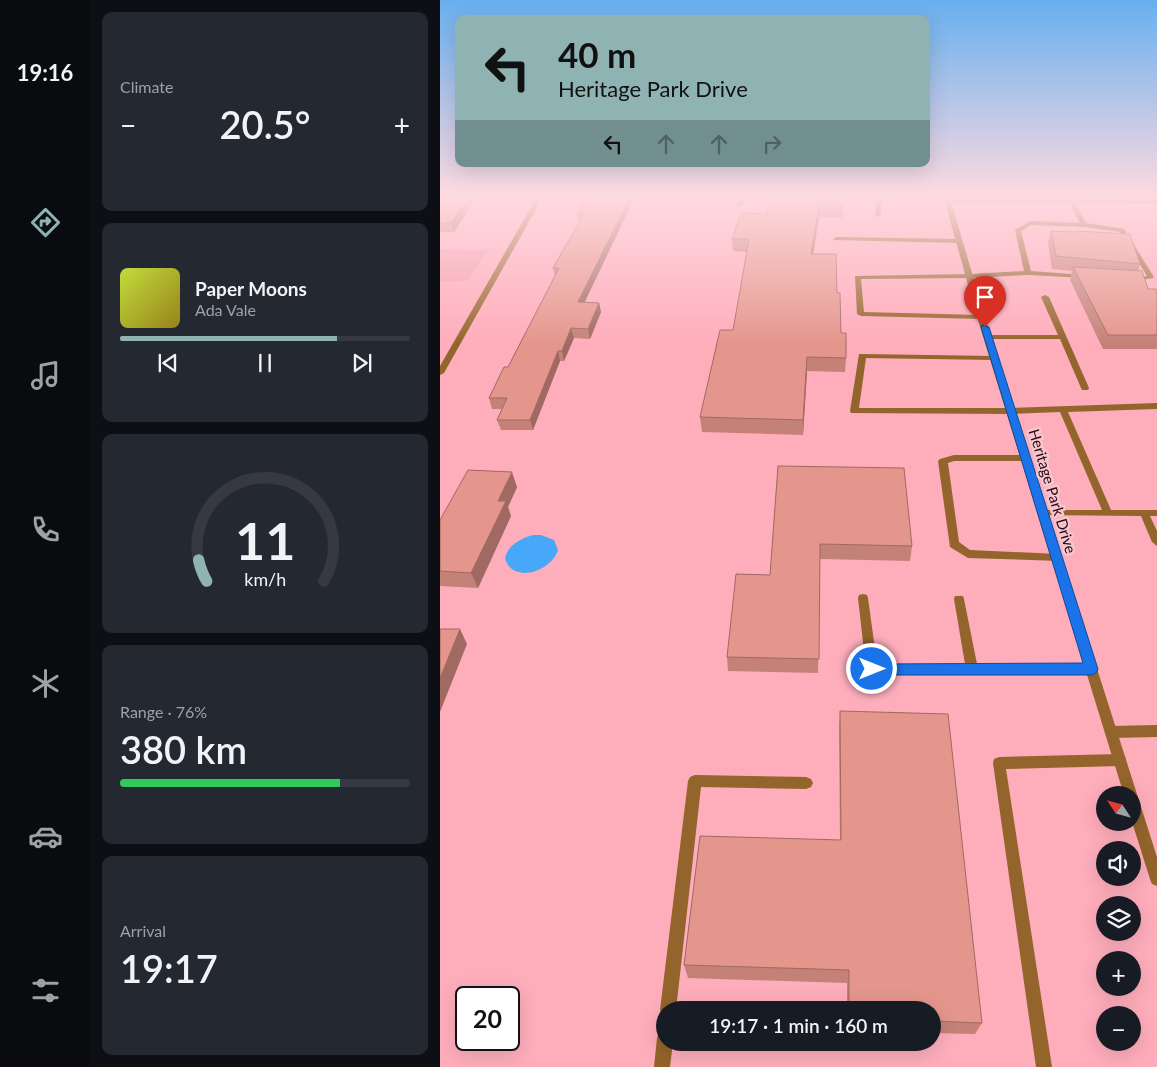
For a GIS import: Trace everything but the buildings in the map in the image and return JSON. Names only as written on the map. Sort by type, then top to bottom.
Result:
[{"type":"street","points":[[440,373],[513,245]]},
{"type":"street","name":"Heritage Park Drive","points":[[960,245],[1128,786]]},
{"type":"street","points":[[1021,245],[1028,273]]},
{"type":"street","points":[[1126,280],[1136,281],[1151,277],[1131,245]]},
{"type":"street","points":[[982,317],[861,314],[857,277],[970,276],[1028,273],[1097,278]]},
{"type":"street","points":[[1045,297],[1085,388]]},
{"type":"street","points":[[988,337],[1063,337]]},
{"type":"street","points":[[995,358],[862,356],[854,411],[1012,411],[1157,406]]},
{"type":"street","points":[[1063,409],[1108,513]]},
{"type":"street","points":[[1026,458],[954,458],[942,461],[954,544],[968,554],[1057,558]]},
{"type":"street","points":[[1043,513],[1157,513]]},
{"type":"street","points":[[1144,513],[1157,542]]},
{"type":"street","points":[[863,598],[872,669],[1092,669]]},
{"type":"street","points":[[959,599],[972,669]]},
{"type":"street","points":[[1111,732],[1157,731]]},
{"type":"street","points":[[1044,1067],[999,764],[1120,760]]},
{"type":"street","points":[[669,1001],[695,781],[806,783]]},
{"type":"street","points":[[1141,828],[1157,879]]},
{"type":"street","points":[[662,1067],[664,1051]]},
{"type":"shaded area","points":[[440,249],[489,250],[467,281],[440,282]]},
{"type":"water","points":[[541,535],[554,540],[558,550],[548,564],[540,569],[523,573],[515,571],[509,566],[505,558],[509,549],[524,538]]},
{"type":"route","points":[[872,669],[1092,669],[985,327]]}]
